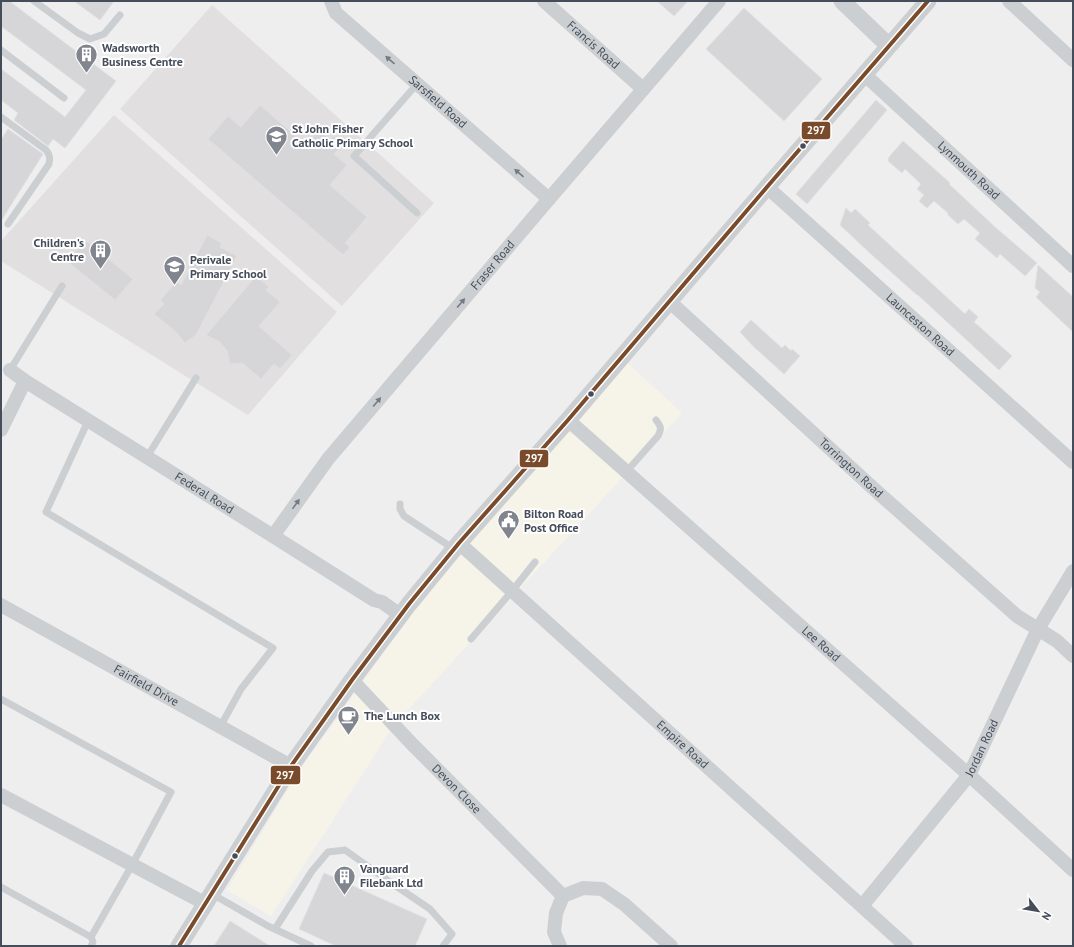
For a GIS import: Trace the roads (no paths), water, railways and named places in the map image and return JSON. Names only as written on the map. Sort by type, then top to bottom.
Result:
[{"type":"street","name":"Sarsfield Road","points":[[331,1],[336,13],[549,199]]},
{"type":"street","name":"Francis Road","points":[[544,1],[643,89]]},
{"type":"street","name":"Fraser Road","points":[[273,536],[328,459],[719,1]]},
{"type":"street","points":[[842,1],[889,46]]},
{"type":"street","points":[[179,946],[291,766],[400,615],[456,546],[568,420],[766,187],[928,1]]},
{"type":"street","points":[[1009,1],[1073,60]]},
{"type":"street","name":"Lynmouth Road","points":[[865,75],[1073,266]]},
{"type":"street","name":"Launceston Road","points":[[766,187],[1073,462]]},
{"type":"street","name":"Torrington Road","points":[[669,301],[874,489],[1017,616],[1057,641],[1073,656]]},
{"type":"street","name":"Federal Road","points":[[10,370],[24,381],[374,600],[382,602],[400,615]]},
{"type":"street","points":[[1,430],[24,381]]},
{"type":"street","name":"Lee Road","points":[[568,420],[970,775],[1073,870]]},
{"type":"street","name":"Empire Road","points":[[456,546],[512,591],[906,946]]},
{"type":"street","name":"Jordan Road","points":[[862,906],[970,775],[1038,628],[1073,571]]},
{"type":"street","name":"Fairfield Drive","points":[[1,605],[291,766]]},
{"type":"street","name":"Devon Close","points":[[352,680],[412,744],[563,896]]},
{"type":"street","points":[[1,795],[132,865],[209,899]]},
{"type":"street","points":[[560,946],[554,932],[556,913],[563,896],[582,888],[602,888],[624,904],[671,946]]},
{"type":"lane","points":[[34,1],[78,33],[90,39],[104,34],[120,15]]},
{"type":"lane","points":[[1,50],[64,98]]},
{"type":"lane","points":[[417,84],[354,156],[417,213]]},
{"type":"lane","points":[[1,117],[46,150],[50,158],[49,164],[8,224]]},
{"type":"lane","points":[[10,370],[62,286]]},
{"type":"lane","points":[[147,457],[196,378]]},
{"type":"lane","points":[[626,472],[661,431],[661,427],[656,420]]},
{"type":"lane","points":[[88,421],[46,512],[273,648],[241,689],[220,727]]},
{"type":"lane","points":[[400,504],[400,509],[404,516],[456,546]]},
{"type":"lane","points":[[471,639],[535,562]]},
{"type":"lane","points":[[1,699],[170,792],[132,865],[91,937]]},
{"type":"lane","points":[[275,929],[312,870],[328,852],[345,850],[430,909],[452,934],[443,946]]},
{"type":"lane","points":[[1,887],[91,937],[93,942],[92,946]]},
{"type":"lane","points":[[209,899],[311,946]]},
{"type":"place","name":"Wadsworth Business Centre","points":[[87,74]]},
{"type":"place","name":"St John Fisher Catholic Primary School","points":[[277,156]]},
{"type":"place","name":"Children's Centre","points":[[100,270]]},
{"type":"place","name":"Perivale Primary School","points":[[175,286]]},
{"type":"place","name":"Bilton Road Post Office","points":[[508,540]]},
{"type":"place","name":"The Lunch Box","points":[[349,736]]},
{"type":"place","name":"Vanguard Filebank Ltd","points":[[345,896]]}]
